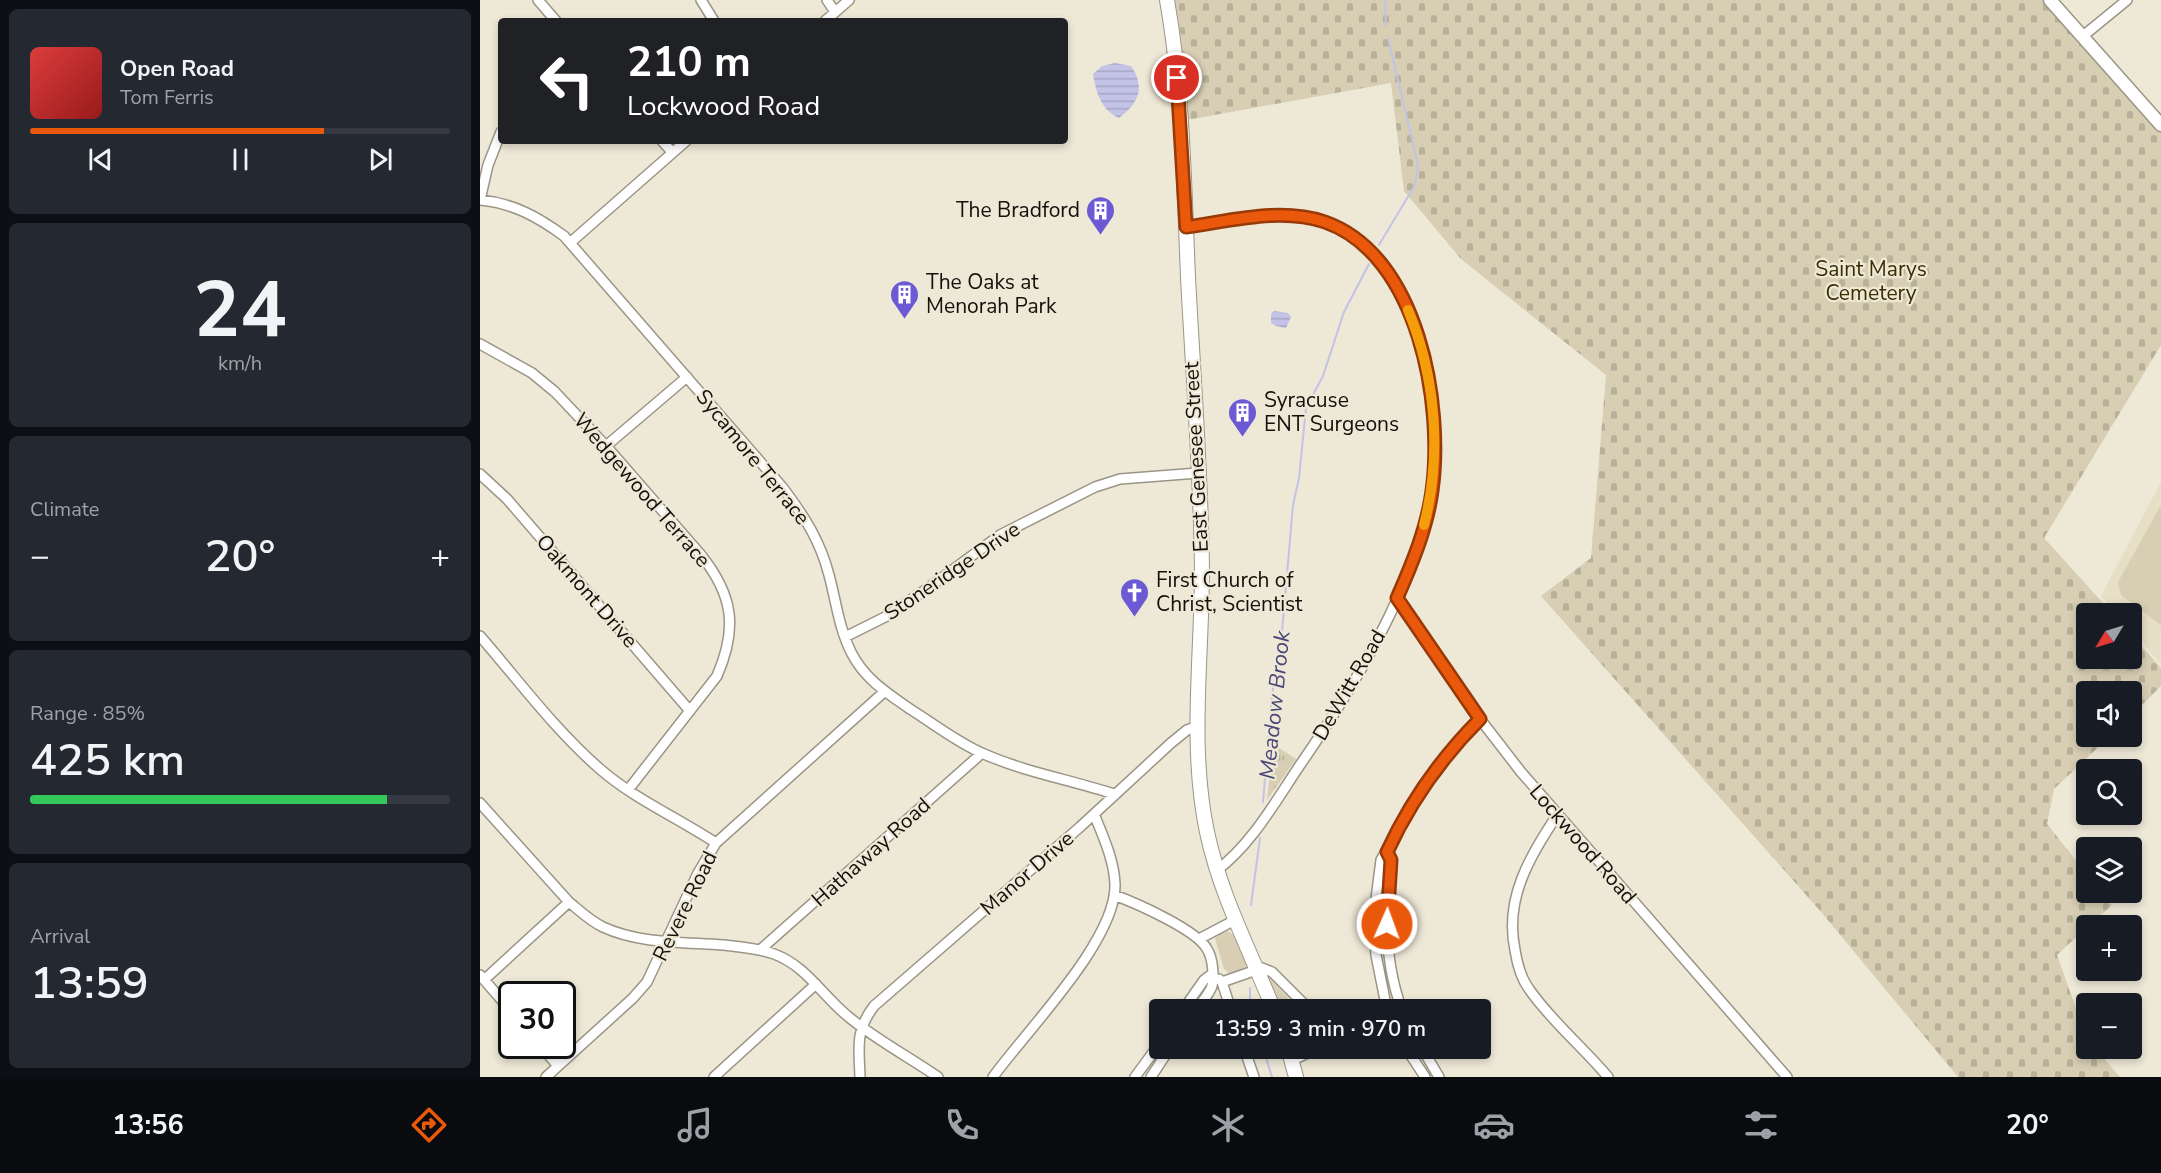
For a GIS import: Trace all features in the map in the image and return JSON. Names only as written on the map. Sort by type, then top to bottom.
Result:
[{"type":"main road","name":"East Genesee Street","points":[[1167,0],[1174,38],[1198,473],[1202,569],[1198,726],[1201,796],[1206,831],[1216,871],[1269,999]]},
{"type":"main road","points":[[1291,1059],[1296,1077]]},
{"type":"street","points":[[538,0],[553,18]]},
{"type":"street","points":[[701,0],[712,18]]},
{"type":"street","points":[[827,0],[835,12]]},
{"type":"street","points":[[828,18],[849,0]]},
{"type":"street","points":[[2050,0],[2161,125]]},
{"type":"street","points":[[2083,36],[2127,0]]},
{"type":"street","points":[[480,200],[488,165],[498,140]]},
{"type":"street","points":[[664,144],[672,153]]},
{"type":"street","points":[[571,242],[682,144]]},
{"type":"street","name":"Sycamore Terrace","points":[[480,200],[521,210],[542,220],[571,242],[783,488],[808,521],[817,540],[829,573],[845,637],[862,670],[884,692],[982,753],[1001,761],[1114,794]]},
{"type":"street","name":"DeWitt Road","points":[[1186,227],[1266,215],[1295,216],[1333,225],[1365,245],[1378,259],[1396,287],[1418,334],[1433,412],[1435,452],[1432,492],[1413,562],[1372,647],[1324,730],[1234,858],[1216,871]]},
{"type":"street","name":"Wedgewood Terrace","points":[[480,344],[532,373],[555,392],[606,446],[701,555],[724,591],[731,619],[730,637],[726,657],[717,676],[628,790]]},
{"type":"street","points":[[606,446],[687,377]]},
{"type":"street","name":"Stoneridge Drive","points":[[845,637],[896,610],[1000,535],[1092,488],[1120,479],[1198,473]]},
{"type":"street","name":"Oakmont Drive","points":[[480,474],[507,499],[690,711]]},
{"type":"street","name":"Lockwood Road","points":[[1397,598],[1480,719],[1557,815],[1787,1077]]},
{"type":"street","points":[[480,636],[567,737],[600,769],[628,790],[716,843]]},
{"type":"street","name":"Revere Road","points":[[546,1077],[633,998],[647,982],[698,873],[716,843],[884,692]]},
{"type":"street","points":[[1385,999],[1376,955],[1374,914],[1381,861],[1419,793],[1460,740],[1480,719]]},
{"type":"street","name":"Manor Drive","points":[[861,1026],[874,1006],[890,990],[936,953],[1171,743],[1187,730],[1198,726]]},
{"type":"street","name":"Hathaway Road","points":[[760,950],[982,753]]},
{"type":"street","points":[[480,803],[569,902],[593,921],[617,933],[645,938],[771,952],[798,966],[842,1011],[861,1026],[938,1077]]},
{"type":"street","points":[[993,1077],[1070,980],[1088,954],[1105,922],[1114,895],[1114,876],[1106,841],[1094,814]]},
{"type":"street","points":[[1557,815],[1533,852],[1520,880],[1511,925],[1517,960],[1530,991],[1608,1077]]},
{"type":"street","points":[[1387,852],[1391,860],[1387,907],[1388,940],[1399,999]]},
{"type":"street","points":[[1114,895],[1149,911],[1199,939],[1207,949],[1212,961],[1212,987],[1204,999]]},
{"type":"street","points":[[498,996],[482,977],[569,902]]},
{"type":"street","points":[[1199,939],[1235,920]]},
{"type":"street","points":[[1222,982],[1257,969],[1272,972],[1299,999]]},
{"type":"street","points":[[1212,974],[1222,982],[1227,999]]},
{"type":"street","points":[[1191,999],[1204,980],[1212,974]]},
{"type":"street","points":[[714,1077],[816,984]]},
{"type":"street","points":[[860,1077],[858,1042],[861,1026]]},
{"type":"street","points":[[1135,1077],[1149,1057]]},
{"type":"street","points":[[552,1059],[558,1066]]},
{"type":"street","points":[[1151,1077],[1163,1059]]},
{"type":"street","points":[[1248,1059],[1254,1077]]},
{"type":"street","points":[[1413,1059],[1425,1077]]},
{"type":"street","points":[[1428,1059],[1439,1077]]},
{"type":"shaded area","points":[[2161,482],[2161,663],[2142,642],[2142,603],[2107,603],[2101,596]]},
{"type":"green space","name":"Saint Marys Cemetery","points":[[1175,0],[2050,0],[2161,125],[2161,345],[2044,538],[2103,603],[2076,603],[2076,669],[2142,669],[2142,646],[2161,668],[2161,686],[2142,705],[2142,681],[2076,681],[2076,747],[2098,747],[2086,759],[2076,759],[2076,768],[2054,789],[2047,824],[2076,860],[2076,903],[2110,903],[2112,905],[2101,915],[2076,915],[2076,937],[2057,955],[2076,1009],[2076,1059],[2105,1059],[2120,1077],[1958,1077],[1822,913],[1541,596],[1591,558],[1606,375],[1461,259],[1404,191],[1391,83],[1187,120],[1181,37]]},
{"type":"green space","points":[[2161,505],[2161,625],[2142,611],[2142,603],[2132,603],[2121,595],[2118,582]]},
{"type":"green space","points":[[1273,744],[1296,759],[1267,800]]},
{"type":"green space","points":[[1228,931],[1235,936],[1248,965],[1231,975],[1224,969],[1215,939],[1218,935]]},
{"type":"green space","points":[[1268,977],[1289,999],[1276,999]]},
{"type":"water","points":[[1115,63],[1131,66],[1136,74],[1139,88],[1131,107],[1119,118],[1104,105],[1098,94],[1093,74],[1102,66]]},
{"type":"water","points":[[1274,311],[1288,313],[1291,317],[1286,328],[1271,323],[1271,314]]},
{"type":"waterway","name":"Meadow Brook","points":[[1385,0],[1386,26]]},
{"type":"waterway","name":"Meadow Brook","points":[[1379,245],[1415,185],[1418,165],[1388,38]]},
{"type":"waterway","name":"Meadow Brook","points":[[1263,802],[1272,695],[1282,632],[1293,505],[1299,478],[1306,408],[1323,376],[1344,312],[1369,264]]},
{"type":"waterway","name":"Meadow Brook","points":[[1251,905],[1260,838]]},
{"type":"waterway","name":"Meadow Brook","points":[[1250,988],[1250,999]]},
{"type":"waterway","name":"Meadow Brook","points":[[1266,1059],[1272,1077]]},
{"type":"slow traffic","points":[[1408,310],[1418,334],[1433,412],[1435,452],[1432,492],[1424,525]]},
{"type":"place","name":"The Bradford","points":[[1101,236]]},
{"type":"place","name":"The Oaks at Menorah Park","points":[[905,320]]},
{"type":"place","name":"Syracuse ENT Surgeons","points":[[1243,438]]},
{"type":"place","name":"First Church of Christ, Scientist","points":[[1135,618]]},
{"type":"route","points":[[1177,78],[1186,227],[1266,215],[1295,216],[1333,225],[1365,245],[1378,259],[1396,287],[1418,334],[1433,412],[1435,452],[1432,492],[1413,562],[1397,598],[1480,719],[1460,740],[1419,793],[1387,852],[1391,860],[1387,924]]}]
